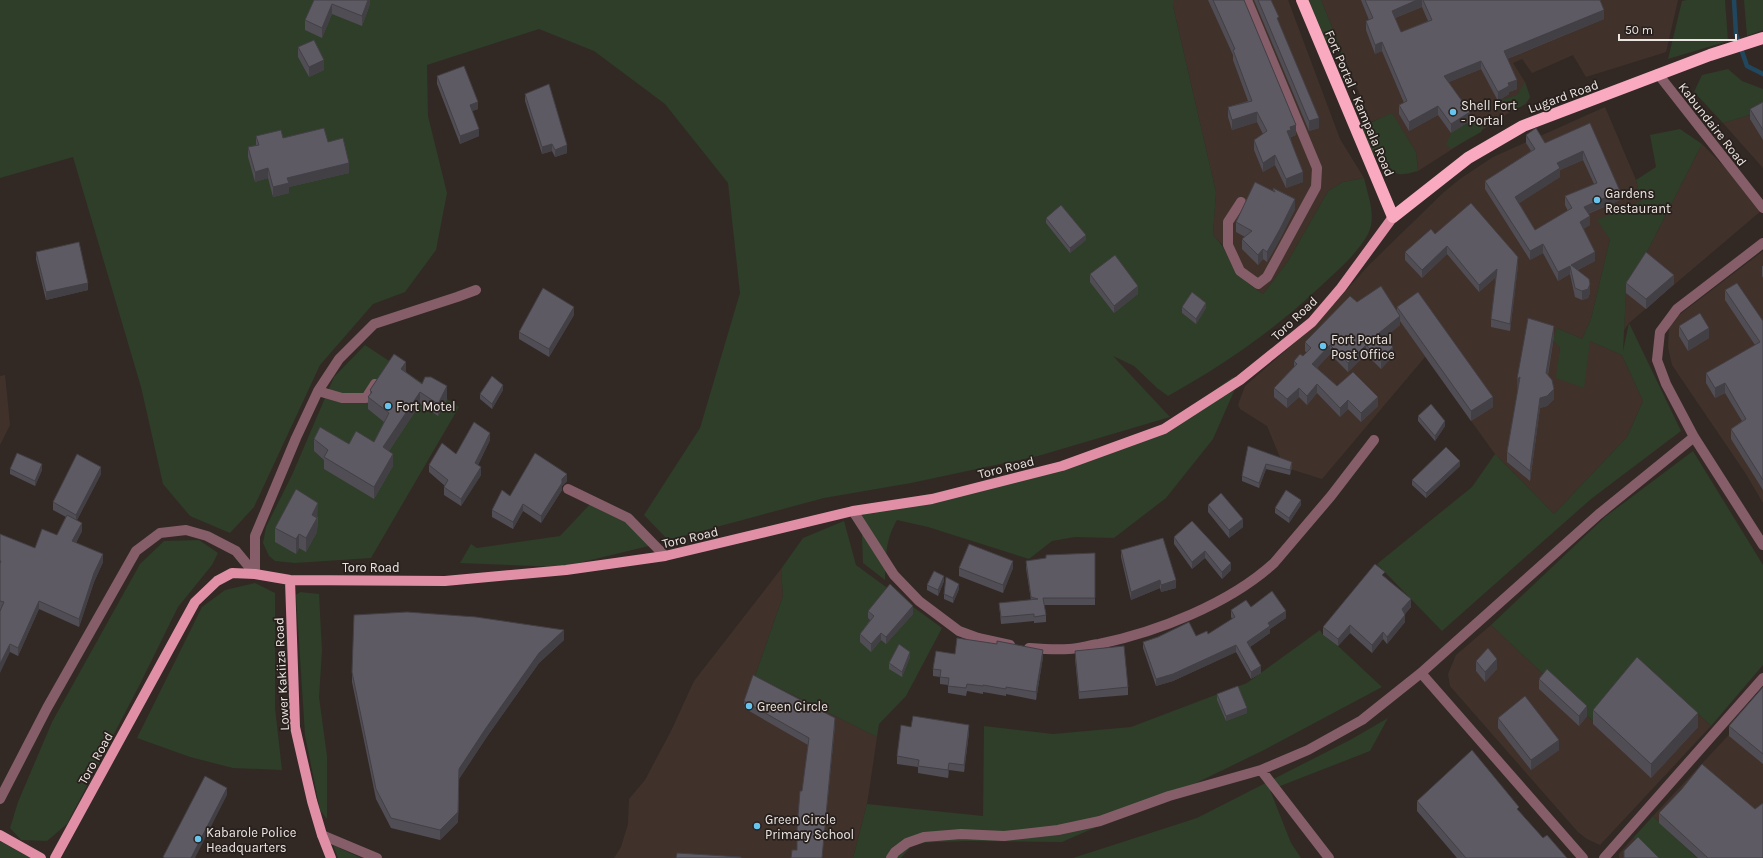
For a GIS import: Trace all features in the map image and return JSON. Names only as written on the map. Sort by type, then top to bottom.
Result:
[{"type":"highway","name":"Fort Portal - Kampala Road","points":[[1302,0],[1393,217]]},
{"type":"highway","name":"Lugard Road","points":[[1393,217],[1468,158],[1523,126],[1585,104],[1658,74],[1763,38]]},
{"type":"main road","name":"Toro Road","points":[[55,858],[195,602],[217,581],[232,573],[255,574],[290,580],[445,581],[566,570],[665,556],[853,511],[932,499],[1062,466],[1164,429],[1240,380],[1312,322],[1341,288],[1393,217]]},
{"type":"main road","name":"Lower Kakiiza Road","points":[[290,580],[295,727],[312,801],[322,835],[331,858]]},
{"type":"main road","points":[[0,835],[41,858]]},
{"type":"street","points":[[1241,202],[1228,222],[1228,245],[1240,271],[1258,284],[1267,278],[1316,187],[1317,168],[1247,0]]},
{"type":"street","name":"Kabundaire Road","points":[[1658,74],[1763,208]]},
{"type":"street","points":[[1763,243],[1677,309],[1660,332],[1657,360],[1666,384],[1694,437],[1763,545]]},
{"type":"street","points":[[255,574],[255,536],[296,438],[318,391],[339,359],[374,324],[476,290]]},
{"type":"street","points":[[318,391],[342,398],[366,398],[375,384]]},
{"type":"street","points":[[891,858],[895,852],[907,843],[924,837],[961,834],[1004,836],[1058,830],[1100,821],[1169,796],[1261,770],[1308,750],[1362,720],[1422,674],[1599,514],[1694,437]]},
{"type":"street","points":[[853,511],[894,575],[919,601],[959,631],[978,638],[1019,647],[1069,649],[1138,635],[1163,626],[1196,612],[1232,593],[1264,573],[1274,564],[1331,496],[1374,440]]},
{"type":"street","points":[[568,489],[628,518],[665,556]]},
{"type":"street","points":[[0,799],[47,708],[136,551],[160,533],[186,530],[207,536],[236,551],[255,574]]},
{"type":"street","points":[[1422,674],[1583,858]]},
{"type":"street","points":[[1604,858],[1763,678]]},
{"type":"street","points":[[1261,770],[1329,858]]},
{"type":"street","points":[[322,835],[377,858]]},
{"type":"shaded area","points":[[1173,0],[1288,0],[1340,139],[1364,178],[1343,182],[1328,191],[1288,261],[1263,294],[1251,285],[1234,268],[1223,245],[1213,235],[1216,192],[1173,6]]},
{"type":"shaded area","points":[[1321,0],[1678,0],[1666,52],[1586,77],[1573,55],[1532,73],[1522,59],[1513,63],[1525,82],[1530,97],[1526,104],[1513,110],[1418,171],[1416,152],[1392,114],[1371,122]]},
{"type":"shaded area","points":[[1605,107],[1636,180],[1641,201],[1610,239],[1591,319],[1582,339],[1557,328],[1560,347],[1557,378],[1590,341],[1622,355],[1643,401],[1627,437],[1554,514],[1495,454],[1425,357],[1322,479],[1284,467],[1267,426],[1240,409],[1238,405],[1245,386],[1316,324],[1369,265],[1444,192],[1460,179],[1493,157]]},
{"type":"shaded area","points":[[1763,111],[1763,168],[1723,123]]},
{"type":"shaded area","points":[[1702,144],[1748,191],[1762,210],[1629,323],[1624,330],[1626,293]]},
{"type":"shaded area","points":[[1763,251],[1763,503],[1746,474],[1672,365],[1668,347],[1669,328],[1679,315]]},
{"type":"shaded area","points":[[5,375],[10,425],[0,445],[0,376]]},
{"type":"shaded area","name":"Green Circle","points":[[781,569],[783,596],[755,676],[877,737],[867,804],[853,858],[614,858],[621,847],[628,824],[629,799],[645,780],[671,731],[694,681]]},
{"type":"shaded area","points":[[1491,625],[1593,721],[1643,662],[1711,726],[1600,845],[1587,839],[1578,832],[1450,686],[1448,674],[1456,655]]},
{"type":"shaded area","points":[[1739,724],[1763,744],[1763,810],[1721,858],[1697,858],[1653,816]]},
{"type":"shaded area","points":[[1633,838],[1653,858],[1619,858],[1619,854]]},
{"type":"green space","points":[[0,0],[1173,0],[1173,6],[1216,192],[1213,235],[1223,247],[1233,267],[1239,274],[1263,294],[1288,261],[1328,191],[1343,182],[1364,178],[1371,206],[1372,221],[1368,234],[1353,255],[1285,318],[1229,359],[1168,396],[1157,388],[1134,366],[1113,356],[1170,417],[1038,456],[911,483],[824,498],[668,540],[644,515],[700,428],[740,293],[728,183],[665,104],[594,51],[539,29],[427,65],[428,116],[447,193],[436,250],[405,292],[373,304],[320,365],[254,507],[230,533],[190,516],[163,484],[141,387],[73,157],[0,178]]},
{"type":"green space","points":[[1308,0],[1321,0],[1343,54],[1335,51],[1324,39],[1316,24]]},
{"type":"green space","points":[[1725,0],[1728,41],[1668,59],[1682,1]]},
{"type":"green space","points":[[1744,0],[1763,0],[1763,30],[1747,36]]},
{"type":"green space","points":[[1728,69],[1742,81],[1763,89],[1763,111],[1723,123],[1694,92],[1702,75]]},
{"type":"green space","points":[[1525,82],[1530,97],[1524,104],[1520,107],[1512,109],[1498,109],[1498,101],[1517,95]]},
{"type":"green space","points":[[1392,113],[1416,152],[1418,171],[1399,174],[1386,168],[1375,156],[1359,128]]},
{"type":"green space","points":[[1470,121],[1486,122],[1481,132],[1451,149],[1446,144],[1451,133]]},
{"type":"green space","points":[[1680,129],[1702,144],[1626,293],[1623,351],[1629,323],[1681,431],[1591,499],[1442,631],[1377,564],[1472,487],[1495,454],[1554,514],[1627,437],[1643,401],[1622,355],[1590,341],[1584,388],[1556,378],[1560,347],[1553,340],[1557,328],[1582,339],[1591,319],[1610,239],[1597,220],[1641,201],[1636,180],[1656,167],[1650,135]]},
{"type":"green space","points":[[365,345],[459,407],[371,558],[295,563],[275,561],[269,556],[263,543],[266,527],[292,475],[334,377]]},
{"type":"green space","points":[[1233,377],[1235,389],[1213,439],[1166,498],[1114,538],[1075,537],[1052,541],[1029,559],[928,527],[897,520],[888,542],[885,580],[863,563],[861,509],[1042,469],[1163,427]]},
{"type":"green space","points":[[1693,451],[1763,565],[1763,665],[1711,726],[1643,662],[1593,721],[1491,625],[1605,517]]},
{"type":"green space","points":[[594,500],[657,544],[562,567],[460,563],[471,544],[477,548],[560,536]]},
{"type":"green space","points":[[844,521],[856,565],[942,628],[906,696],[879,724],[877,737],[755,676],[783,596],[781,569],[803,538]]},
{"type":"green space","points":[[199,540],[218,553],[212,565],[178,607],[139,686],[67,824],[47,841],[21,840],[10,828],[18,802],[52,722],[140,564],[164,541]]},
{"type":"green space","points":[[255,583],[275,593],[275,708],[282,770],[233,768],[190,757],[137,738],[202,607],[225,590]]},
{"type":"green space","points":[[300,592],[319,594],[322,651],[319,697],[327,756],[327,819],[320,810],[305,735],[296,595]]},
{"type":"green space","points":[[1320,630],[1323,635],[1338,646],[1382,687],[1266,749],[1186,788],[1062,842],[965,841],[914,843],[901,858],[853,858],[867,804],[983,816],[984,726],[1053,734],[1131,727],[1247,683]]},
{"type":"green space","points":[[1388,718],[1370,751],[1270,790],[1291,843],[1301,858],[1073,858],[1197,818],[1350,740]]},
{"type":"green space","points":[[1653,816],[1697,858],[1653,858],[1633,838]]},
{"type":"green space","points":[[0,841],[32,858],[0,858]]},
{"type":"green space","points":[[333,845],[361,858],[338,858]]},
{"type":"building","points":[[314,0],[368,0],[362,16],[332,4],[322,28],[305,20]]},
{"type":"building","points":[[1213,0],[1244,0],[1296,125],[1290,127],[1291,130],[1287,131],[1303,172],[1286,179],[1275,155],[1263,163],[1254,140],[1267,131],[1257,112],[1232,120],[1228,107],[1252,101],[1233,50],[1235,49]]},
{"type":"building","points":[[1258,0],[1271,0],[1279,17],[1277,18],[1319,118],[1309,121]]},
{"type":"building","points":[[1365,0],[1417,0],[1392,11],[1401,32],[1432,20],[1423,0],[1600,0],[1604,10],[1504,51],[1517,80],[1508,83],[1509,86],[1498,92],[1481,61],[1444,76],[1470,112],[1451,124],[1438,106],[1409,122],[1399,105],[1407,101],[1382,42],[1375,45],[1366,21],[1373,18]]},
{"type":"building","points":[[314,40],[324,60],[309,67],[298,47]]},
{"type":"building","points":[[464,66],[478,102],[470,105],[479,129],[460,136],[437,76]]},
{"type":"building","points":[[549,84],[567,145],[555,150],[552,144],[542,147],[525,94]]},
{"type":"building","points":[[1763,102],[1763,130],[1750,109]]},
{"type":"building","points":[[1590,123],[1620,191],[1584,207],[1590,216],[1580,222],[1595,252],[1571,265],[1589,279],[1590,284],[1588,289],[1582,291],[1575,288],[1570,266],[1558,272],[1543,244],[1530,251],[1485,181],[1535,149],[1526,135],[1536,128],[1545,143]],"holes":[[[1583,151],[1597,183],[1565,196],[1572,208],[1535,230],[1515,197],[1560,168],[1557,163]]]},
{"type":"building","points":[[324,128],[328,142],[343,138],[349,163],[287,178],[289,183],[273,187],[268,168],[255,172],[248,147],[259,145],[256,136],[281,130],[283,138]]},
{"type":"building","points":[[1255,182],[1275,192],[1273,188],[1295,199],[1267,252],[1263,249],[1258,255],[1242,239],[1252,231],[1236,222]]},
{"type":"building","points":[[1471,203],[1518,257],[1510,324],[1491,319],[1497,269],[1479,285],[1447,246],[1422,270],[1405,252],[1431,229],[1435,234]]},
{"type":"building","points":[[1061,205],[1086,235],[1070,248],[1046,218]]},
{"type":"building","points":[[79,242],[88,283],[46,292],[36,252]]},
{"type":"building","points":[[1646,252],[1674,275],[1646,299],[1626,283]]},
{"type":"building","points":[[1115,255],[1138,286],[1114,306],[1090,274]]},
{"type":"building","points":[[1737,283],[1763,321],[1763,480],[1731,429],[1746,419],[1725,383],[1715,388],[1706,373],[1760,342],[1725,290]]},
{"type":"building","points":[[1381,286],[1400,316],[1379,333],[1393,347],[1381,360],[1366,345],[1348,363],[1330,345],[1312,364],[1337,386],[1353,372],[1378,397],[1361,413],[1348,400],[1340,408],[1317,384],[1307,396],[1299,388],[1287,399],[1274,388],[1297,364],[1294,361],[1300,354],[1303,356],[1311,348],[1305,342],[1350,296],[1357,302]]},
{"type":"building","points":[[543,288],[574,307],[549,349],[519,332]]},
{"type":"building","points":[[1192,292],[1206,303],[1196,319],[1182,307]]},
{"type":"building","points":[[1418,292],[1493,397],[1471,411],[1397,307]]},
{"type":"building","points":[[1700,313],[1709,328],[1688,341],[1679,326]]},
{"type":"building","points":[[1528,318],[1554,326],[1546,373],[1552,380],[1554,389],[1547,396],[1540,398],[1530,471],[1507,452],[1520,377],[1517,379]]},
{"type":"building","points":[[394,354],[406,362],[401,369],[422,384],[425,377],[431,377],[447,386],[438,404],[420,392],[383,447],[393,454],[374,487],[324,457],[328,450],[314,439],[320,427],[349,444],[356,431],[374,442],[389,413],[368,397],[372,392],[370,390]]},
{"type":"building","points":[[492,376],[503,385],[492,404],[480,394]]},
{"type":"building","points":[[1431,404],[1445,421],[1435,436],[1418,416]]},
{"type":"building","points":[[474,422],[490,433],[475,463],[481,467],[461,499],[444,487],[448,480],[429,465],[442,443],[456,454]]},
{"type":"building","points":[[1248,446],[1292,462],[1290,470],[1266,464],[1259,483],[1242,476]]},
{"type":"building","points":[[1446,447],[1460,461],[1426,493],[1412,480]]},
{"type":"building","points":[[17,453],[42,464],[35,481],[10,469]]},
{"type":"building","points":[[535,453],[567,474],[562,479],[562,483],[541,516],[523,504],[513,522],[492,510],[502,490],[510,496]]},
{"type":"building","points":[[77,454],[101,467],[76,515],[53,502]]},
{"type":"building","points":[[296,489],[318,503],[312,515],[317,518],[306,538],[299,534],[296,539],[275,528]]},
{"type":"building","points":[[1286,490],[1301,500],[1289,518],[1275,508]]},
{"type":"building","points":[[1221,493],[1243,519],[1229,530],[1208,505]]},
{"type":"building","points":[[67,515],[82,523],[72,541],[103,554],[94,573],[79,619],[39,601],[18,648],[10,644],[0,664],[0,611],[4,602],[0,601],[0,534],[35,548],[42,529],[57,535]]},
{"type":"building","points":[[1192,521],[1231,563],[1222,572],[1205,551],[1192,562],[1174,537]]},
{"type":"building","points":[[1163,538],[1176,580],[1161,585],[1160,580],[1131,592],[1121,550]]},
{"type":"building","points":[[969,544],[1013,561],[1003,585],[959,568]]},
{"type":"building","points":[[1095,553],[1095,598],[1043,598],[1046,615],[1034,617],[1034,614],[1001,617],[999,603],[1038,599],[1031,597],[1026,561],[1046,558],[1046,555]]},
{"type":"building","points":[[1375,564],[1385,572],[1382,575],[1411,599],[1402,609],[1405,615],[1387,637],[1383,632],[1372,645],[1350,625],[1338,639],[1323,627]]},
{"type":"building","points":[[934,571],[944,576],[938,590],[927,585]]},
{"type":"building","points":[[946,577],[959,584],[953,598],[944,594]]},
{"type":"building","points":[[890,584],[913,606],[886,637],[881,633],[871,644],[860,634],[874,616],[868,611]]},
{"type":"building","points":[[1272,591],[1286,611],[1268,623],[1270,626],[1247,642],[1261,666],[1251,672],[1236,645],[1173,674],[1156,679],[1143,642],[1158,637],[1189,622],[1196,636],[1207,631],[1208,634],[1235,617],[1231,610],[1246,600],[1251,607]]},
{"type":"building","points":[[407,612],[476,617],[564,630],[539,653],[459,769],[458,812],[440,830],[391,818],[376,789],[352,672],[354,615]]},
{"type":"building","points":[[957,638],[997,644],[997,641],[1043,650],[1036,692],[983,685],[967,684],[966,688],[948,686],[949,678],[940,677],[941,670],[933,669],[936,651],[955,654]]},
{"type":"building","points":[[899,644],[910,652],[902,672],[889,663]]},
{"type":"building","points":[[1124,646],[1128,687],[1079,692],[1075,651]]},
{"type":"building","points":[[1488,648],[1497,659],[1485,672],[1476,661]]},
{"type":"building","points":[[1637,657],[1698,713],[1651,764],[1593,710]]},
{"type":"building","points":[[1547,669],[1587,706],[1579,716],[1539,679]]},
{"type":"building","points":[[753,675],[835,718],[822,858],[791,858],[792,850],[797,850],[800,791],[802,791],[809,738],[744,701]]},
{"type":"building","points":[[1238,686],[1247,708],[1226,716],[1217,694]]},
{"type":"building","points":[[1763,687],[1763,754],[1729,726]]},
{"type":"building","points":[[1525,696],[1559,740],[1531,760],[1498,718]]},
{"type":"building","points":[[913,716],[969,725],[964,765],[949,763],[948,770],[918,766],[919,760],[897,756],[901,725],[911,727]]},
{"type":"building","points":[[1472,750],[1519,807],[1517,809],[1543,838],[1547,835],[1567,858],[1466,858],[1417,801]]},
{"type":"building","points":[[1702,764],[1755,809],[1763,803],[1763,858],[1708,858],[1659,813],[1681,790]]},
{"type":"building","points":[[205,776],[227,788],[191,858],[163,857]]},
{"type":"building","points":[[1638,837],[1659,858],[1624,858],[1624,851]]},
{"type":"building","points":[[677,853],[741,857],[741,858],[676,858]]},
{"type":"waterway","points":[[1734,0],[1736,34],[1747,66],[1763,74]]},
{"type":"place","name":"Shell Fort - Portal","points":[[1453,112]]},
{"type":"place","name":"Gardens Restaurant","points":[[1597,200]]},
{"type":"place","name":"Fort Portal Post Office","points":[[1323,346]]},
{"type":"place","name":"Fort Motel","points":[[388,406]]},
{"type":"place","name":"Green Circle","points":[[749,706]]},
{"type":"place","name":"Green Circle Primary School","points":[[757,826]]},
{"type":"place","name":"Kabarole Police Headquarters","points":[[198,839]]}]
